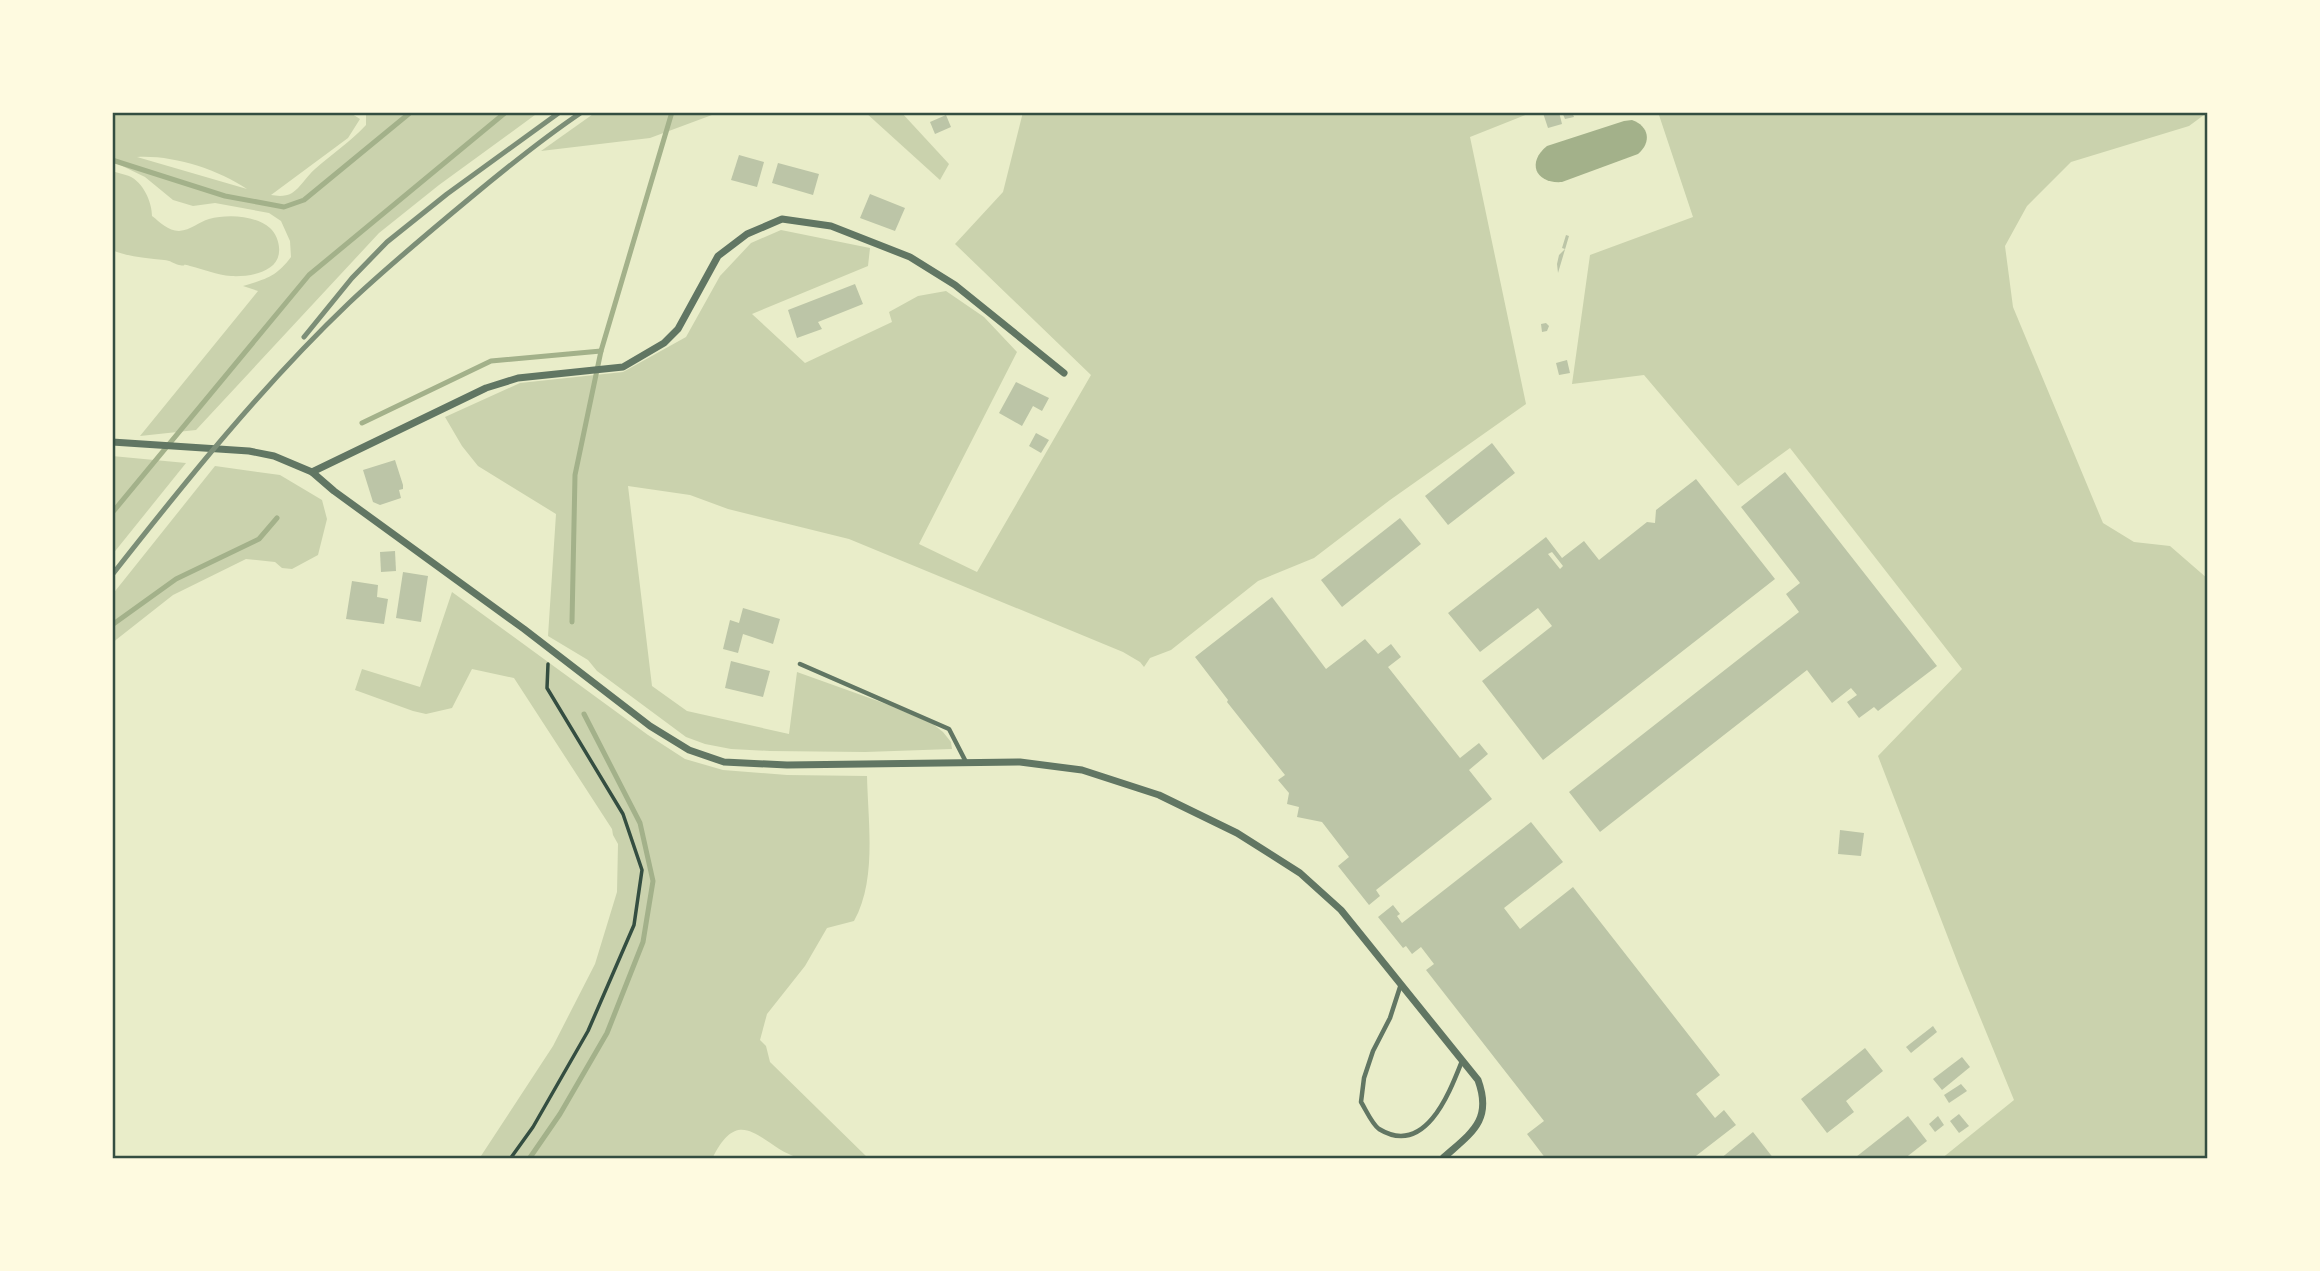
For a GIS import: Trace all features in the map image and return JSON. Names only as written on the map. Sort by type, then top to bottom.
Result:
[{"type":"street","points":[[312,472],[486,388],[518,378],[623,367],[664,343],[678,330],[718,256],[747,234],[782,219],[831,226],[910,257],[955,285],[1064,373]]},
{"type":"street","points":[[112,442],[249,451],[274,456],[312,472],[650,726],[689,750],[724,762],[787,765],[1020,762],[1082,770],[1159,795],[1237,833],[1300,873],[1341,909],[1478,1080],[1484,1096],[1482,1117],[1443,1159]]},
{"type":"lane","points":[[800,664],[949,729],[966,763]]},
{"type":"lane","points":[[1401,983],[1390,1018],[1373,1051],[1364,1078],[1361,1102],[1377,1128],[1398,1136],[1418,1132],[1435,1118],[1461,1061]]},
{"type":"path","points":[[510,1159],[533,1127],[588,1031],[634,925],[642,870],[623,814],[547,688],[549,648]]},
{"type":"shaded area","points":[[112,112],[349,112],[360,119],[348,138],[271,195],[284,196],[295,191],[315,169],[366,125],[366,112],[539,112],[379,233],[196,430],[140,436],[258,291],[243,286],[270,276],[291,257],[290,241],[281,221],[269,213],[215,203],[193,206],[173,200],[145,177],[112,161]],"holes":[[[137,157],[194,165],[222,175],[247,189]]]},
{"type":"shaded area","points":[[596,112],[720,112],[650,138],[541,151]]},
{"type":"shaded area","points":[[865,112],[901,112],[949,164],[940,180]]},
{"type":"shaded area","points":[[1023,112],[1533,112],[1470,137],[1526,404],[1390,500],[1314,558],[1258,581],[1171,650],[1150,658],[1144,667],[1123,652],[849,539],[728,509],[690,495],[628,486],[652,686],[687,711],[789,734],[797,672],[933,724],[951,742],[952,749],[770,751],[731,749],[686,737],[597,671],[588,660],[548,636],[556,514],[478,466],[445,417],[520,383],[623,372],[686,337],[720,276],[751,243],[781,230],[870,248],[868,266],[752,314],[805,363],[892,322],[889,312],[918,296],[946,291],[984,317],[1017,352],[919,544],[977,572],[1091,375],[955,244],[1003,192]]},
{"type":"shaded area","points":[[1658,112],[2208,112],[2189,126],[2071,162],[2027,206],[2005,246],[2013,307],[2103,523],[2134,542],[2170,546],[2208,579],[2208,1159],[1941,1159],[2014,1100],[1878,756],[1962,669],[1790,448],[1738,486],[1644,375],[1572,384],[1590,255],[1693,217]]},
{"type":"shaded area","points":[[1632,120],[1642,126],[1647,135],[1647,140],[1638,154],[1562,182],[1546,180],[1537,171],[1537,159],[1547,146]]},
{"type":"shaded area","points":[[112,171],[129,176],[138,183],[148,199],[152,216],[171,230],[191,228],[209,219],[224,216],[257,220],[272,230],[277,239],[277,259],[273,265],[261,272],[231,276],[112,250]]},
{"type":"shaded area","points":[[112,456],[186,463],[112,555]]},
{"type":"shaded area","points":[[215,466],[280,475],[322,500],[327,519],[318,555],[292,569],[282,568],[275,562],[246,559],[173,595],[112,643],[112,595]]},
{"type":"shaded area","points":[[452,592],[685,759],[723,770],[787,775],[867,776],[870,850],[866,888],[861,905],[854,921],[827,928],[805,966],[767,1014],[760,1040],[766,1046],[770,1062],[869,1159],[824,1161],[799,1158],[752,1132],[743,1130],[733,1132],[723,1141],[712,1159],[479,1159],[553,1046],[595,964],[617,892],[618,844],[612,829],[514,678],[472,669],[452,708],[426,714],[355,690],[362,669],[420,687]]},
{"type":"building","points":[[1559,112],[1562,124],[1548,128],[1543,113]]},
{"type":"building","points":[[1562,112],[1572,112],[1574,117],[1565,119]]},
{"type":"building","points":[[946,115],[951,127],[935,134],[930,122]]},
{"type":"building","points":[[739,155],[764,162],[757,187],[731,180]]},
{"type":"building","points":[[778,163],[819,174],[813,195],[772,183]]},
{"type":"building","points":[[870,194],[905,208],[895,231],[860,218]]},
{"type":"building","points":[[1566,235],[1569,236],[1558,273],[1557,264],[1559,255],[1565,249],[1562,248]]},
{"type":"building","points":[[855,284],[863,304],[818,322],[822,329],[797,338],[788,310]]},
{"type":"building","points":[[1546,323],[1549,326],[1547,331],[1542,332],[1541,324]]},
{"type":"building","points":[[1567,360],[1570,373],[1559,375],[1556,363]]},
{"type":"building","points":[[1016,382],[1049,398],[1042,411],[1033,406],[1022,426],[999,413]]},
{"type":"building","points":[[1036,433],[1049,440],[1041,453],[1029,446]]},
{"type":"building","points":[[1492,443],[1515,473],[1448,525],[1425,496]]},
{"type":"building","points":[[395,460],[403,485],[403,489],[399,490],[401,498],[380,505],[373,502],[363,470]]},
{"type":"building","points":[[1785,472],[1937,666],[1878,711],[1874,707],[1859,718],[1847,702],[1857,695],[1851,688],[1832,703],[1807,670],[1600,832],[1569,792],[1799,612],[1786,594],[1800,583],[1741,507]]},
{"type":"building","points":[[1696,479],[1775,579],[1543,760],[1482,681],[1552,626],[1538,608],[1480,652],[1448,613],[1546,537],[1562,558],[1584,541],[1599,560],[1647,522],[1655,523],[1656,510]],"holes":[[[1552,552],[1563,566],[1560,569],[1548,554]]]},
{"type":"building","points":[[1400,518],[1421,544],[1342,607],[1321,580]]},
{"type":"building","points":[[395,551],[396,571],[381,572],[380,552]]},
{"type":"building","points":[[403,572],[428,576],[421,622],[396,618]]},
{"type":"building","points":[[352,581],[378,585],[377,597],[388,599],[384,624],[346,619]]},
{"type":"building","points":[[1272,597],[1326,669],[1365,639],[1378,654],[1391,644],[1401,657],[1388,667],[1460,758],[1479,743],[1488,754],[1469,770],[1492,799],[1376,890],[1380,896],[1369,905],[1338,866],[1349,857],[1322,822],[1297,817],[1299,807],[1287,804],[1289,793],[1278,780],[1285,775],[1195,657]]},
{"type":"building","points":[[743,608],[780,619],[773,644],[743,634],[738,653],[723,649],[730,620],[739,623]]},
{"type":"building","points":[[731,661],[770,671],[763,697],[725,688]]},
{"type":"building","points":[[1531,822],[1563,862],[1504,908],[1520,929],[1573,887],[1720,1075],[1696,1094],[1715,1118],[1724,1110],[1736,1125],[1692,1159],[1546,1159],[1527,1134],[1544,1121],[1426,970],[1434,964],[1421,947],[1412,954],[1406,946],[1403,948],[1378,917],[1393,905],[1400,914],[1397,916],[1402,923]]},
{"type":"building","points":[[1840,830],[1864,833],[1861,856],[1838,854]]},
{"type":"building","points":[[1933,1026],[1937,1032],[1911,1053],[1906,1047]]},
{"type":"building","points":[[1865,1048],[1883,1071],[1846,1101],[1854,1112],[1827,1133],[1801,1099]]},
{"type":"building","points":[[1962,1057],[1970,1067],[1942,1090],[1933,1079]]},
{"type":"building","points":[[1961,1084],[1967,1091],[1949,1103],[1944,1095]]},
{"type":"building","points":[[1959,1114],[1969,1126],[1959,1133],[1950,1121]]},
{"type":"building","points":[[1908,1116],[1927,1141],[1904,1159],[1856,1157]]},
{"type":"building","points":[[1938,1116],[1944,1125],[1935,1132],[1929,1124]]},
{"type":"building","points":[[1753,1132],[1774,1159],[1720,1159]]},
{"type":"waterway","points":[[112,160],[225,196],[284,207],[304,200],[411,112]]},
{"type":"waterway","points":[[112,513],[309,275],[506,112]]},
{"type":"waterway","points":[[572,622],[575,475],[601,351],[672,112]]},
{"type":"waterway","points":[[362,423],[491,361],[601,351]]},
{"type":"waterway","points":[[112,625],[176,579],[259,539],[277,518]]},
{"type":"waterway","points":[[529,1159],[560,1114],[607,1033],[643,942],[653,881],[640,823],[584,714]]},
{"type":"railway","points":[[304,337],[352,278],[387,242],[447,194],[560,112]]},
{"type":"railway","points":[[112,575],[196,470],[317,334],[408,250],[538,143],[582,112]]}]
